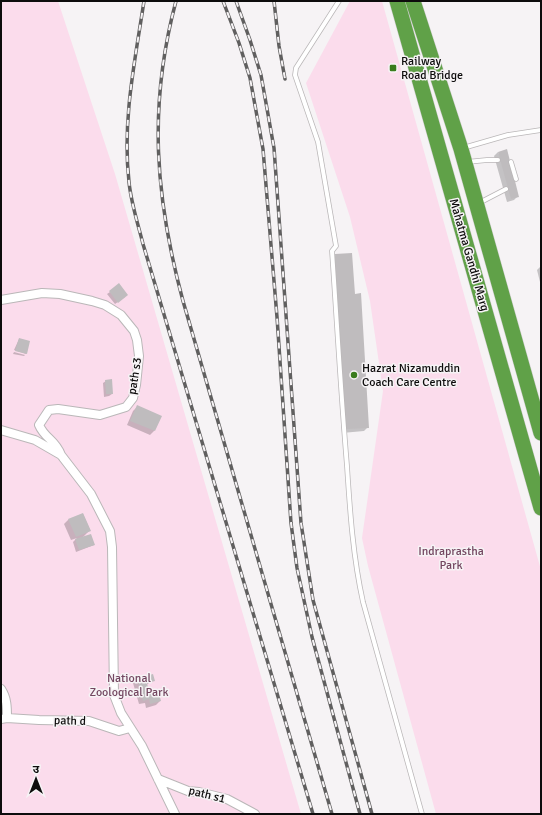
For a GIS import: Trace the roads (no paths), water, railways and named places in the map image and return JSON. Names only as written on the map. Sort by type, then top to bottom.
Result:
[{"type":"highway","name":"Mahatma Gandhi Marg","points":[[397,1],[541,508]]},
{"type":"highway","name":"Mahatma Gandhi Marg","points":[[413,1],[463,156],[541,433]]},
{"type":"street","name":"path s3","points":[[1,300],[26,294],[42,293],[60,294],[92,301],[105,305],[122,315],[134,331],[139,356],[137,377],[133,398],[126,407],[100,415],[58,409],[49,410],[42,418],[39,425],[43,434],[54,441],[61,455]]},
{"type":"street","points":[[1,430],[35,440],[61,455],[91,494],[110,531],[112,547],[114,695],[121,714],[142,746],[175,814]]},
{"type":"street","points":[[1,689],[6,699],[4,718]]},
{"type":"street","name":"path d","points":[[4,718],[89,721],[119,731],[130,728]]},
{"type":"street","name":"path s1","points":[[158,779],[188,791],[199,792],[227,799],[255,814]]},
{"type":"lane","points":[[339,1],[296,68],[295,75],[318,142],[336,246],[332,252],[350,517],[356,568],[363,602],[422,814]]},
{"type":"lane","points":[[463,156],[508,135],[541,130]]},
{"type":"lane","points":[[463,156],[474,160],[498,160]]},
{"type":"lane","points":[[512,162],[516,179]]},
{"type":"lane","points":[[476,204],[506,189]]},
{"type":"railway","points":[[144,1],[133,69],[128,114],[127,159],[131,198],[143,244],[313,814]]},
{"type":"railway","points":[[176,1],[167,40],[161,78],[159,115],[158,151],[166,225],[183,301],[332,814]]},
{"type":"railway","points":[[223,1],[239,43],[250,78],[263,149],[277,317],[291,523],[297,568],[312,637],[360,814]]},
{"type":"railway","points":[[236,1],[261,75],[274,148],[301,523],[313,600],[372,814]]},
{"type":"railway","points":[[274,1],[279,46],[285,79]]},
{"type":"place","name":"Railway Road Bridge","points":[[393,68]]},
{"type":"place","name":"Hazrat Nizamuddin Coach Care Centre","points":[[354,375]]},
{"type":"park label","name":"Indraprastha Park","points":[[451,558]]},
{"type":"park label","name":"National Zoological Park","points":[[129,685]]}]
